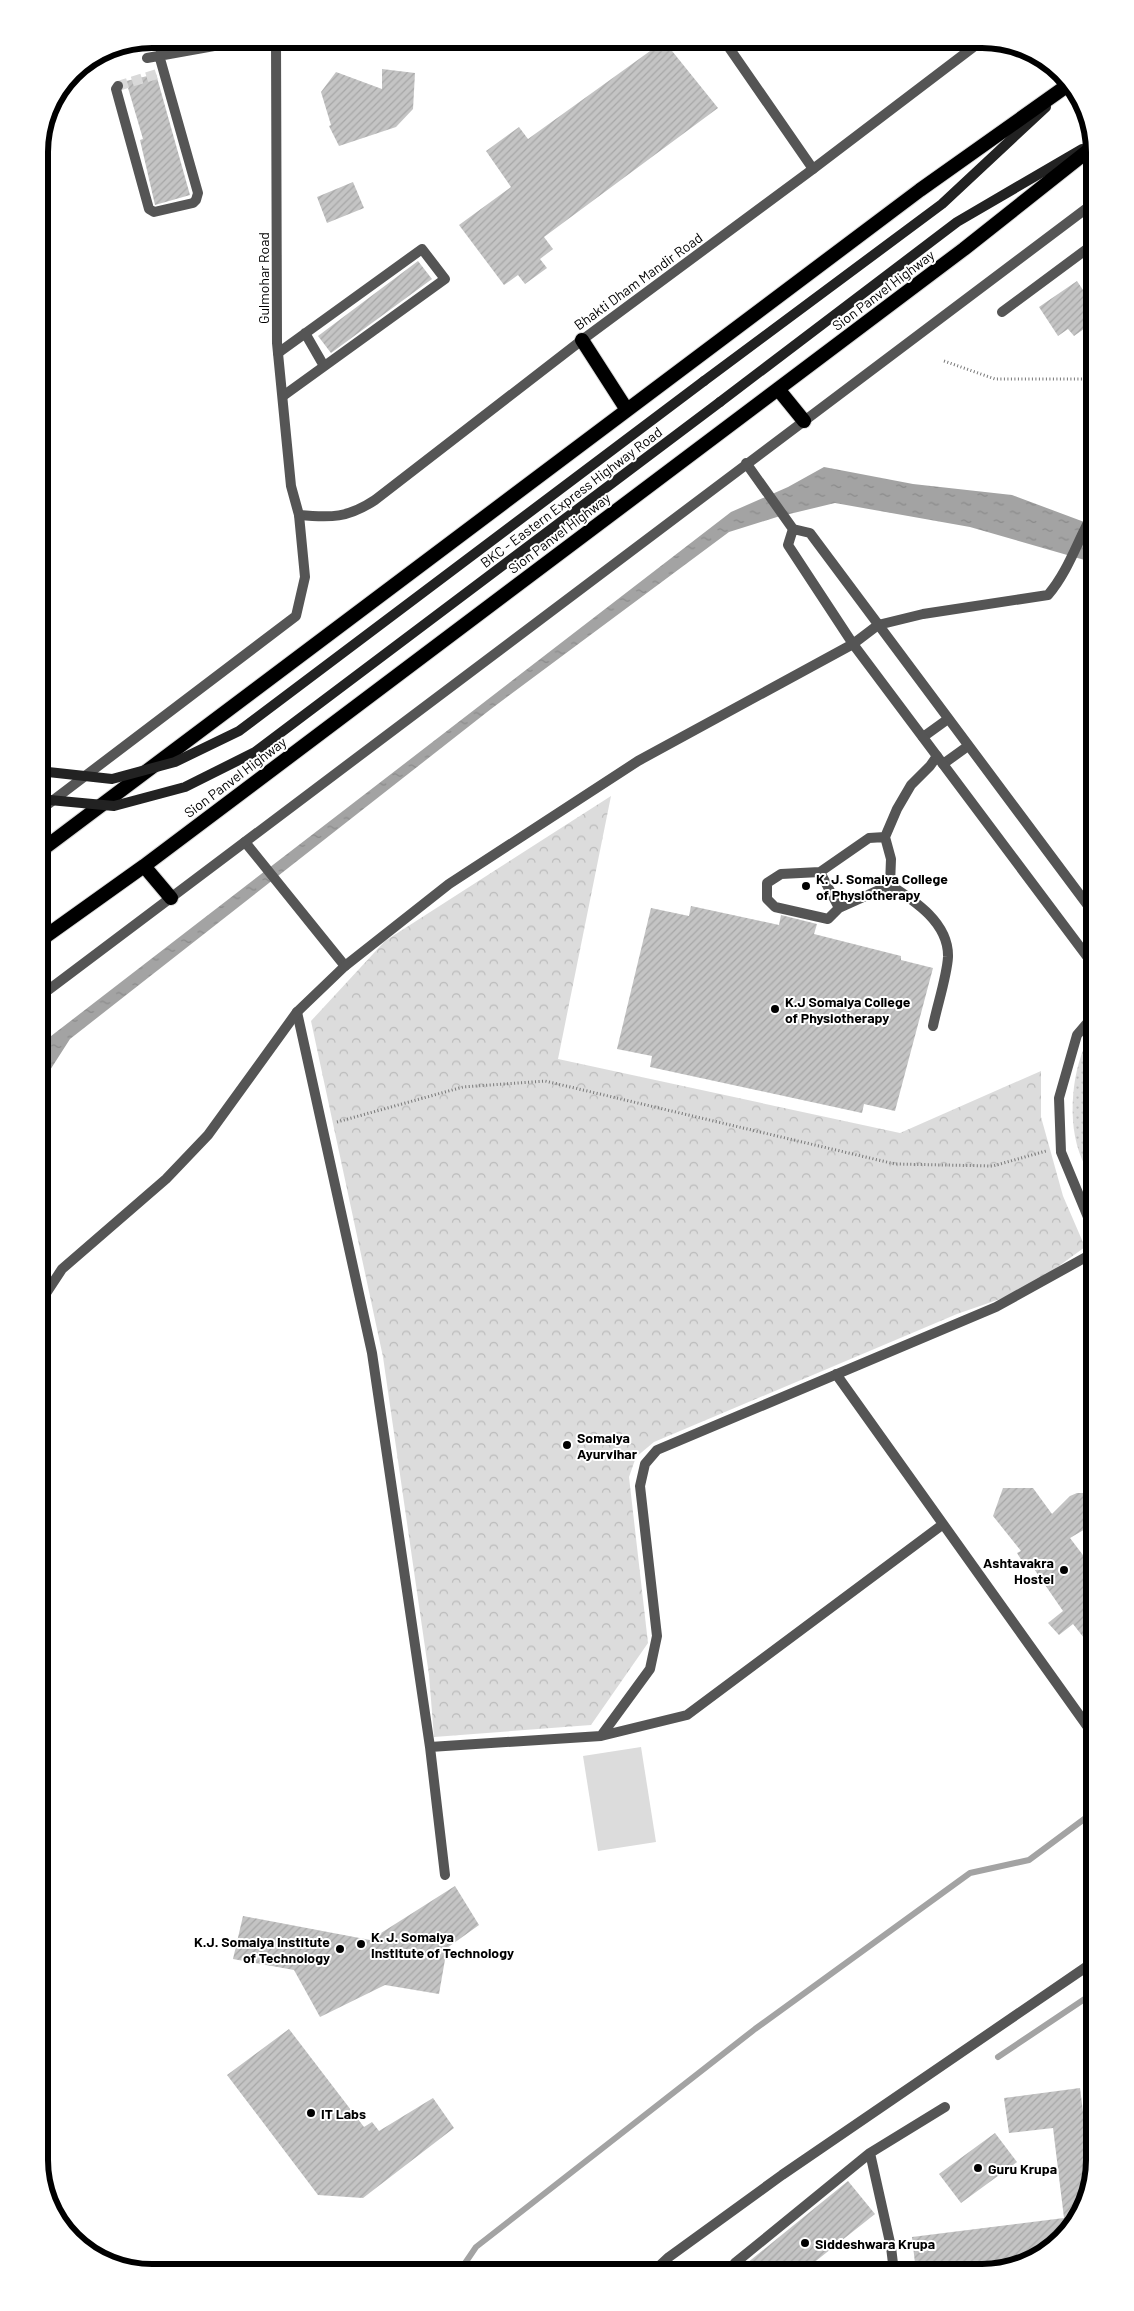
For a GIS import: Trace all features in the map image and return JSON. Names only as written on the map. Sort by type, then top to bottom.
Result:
[{"type":"highway","points":[[48,845],[920,190],[1065,88]]},
{"type":"highway","name":"Sion Panvel Highway","points":[[48,935],[144,866],[964,249],[1086,150]]},
{"type":"highway","points":[[582,340],[627,410]]},
{"type":"highway","points":[[778,389],[804,421]]},
{"type":"highway","points":[[144,866],[171,898]]},
{"type":"main road","name":"BKC - Eastern Express Highway Road","points":[[48,772],[112,779],[175,762],[239,731],[942,204],[1065,88]]},
{"type":"main road","name":"BKC - Eastern Express Highway Road","points":[[48,799],[114,806],[186,787],[254,752],[957,222],[1086,149]]},
{"type":"street","points":[[147,58],[200,48]]},
{"type":"street","name":"Gulmohar Road","points":[[48,804],[296,616],[305,577],[300,516],[291,486],[278,353],[276,48]]},
{"type":"street","points":[[730,48],[813,169]]},
{"type":"street","name":"Bhakti Dham Mandir Road","points":[[300,516],[332,518],[362,508],[582,340],[813,169],[972,48]]},
{"type":"street","points":[[118,86],[116,90],[149,209],[154,212],[193,204],[198,193],[161,73],[159,55]]},
{"type":"street","points":[[48,991],[746,463],[1086,209]]},
{"type":"street","points":[[278,353],[422,248],[445,279],[283,396]]},
{"type":"street","points":[[1002,312],[1086,250]]},
{"type":"street","points":[[305,334],[324,366]]},
{"type":"street","points":[[746,463],[791,525],[810,533],[1086,903]]},
{"type":"street","points":[[791,525],[788,545],[853,644],[1086,955]]},
{"type":"street","points":[[48,1290],[62,1269],[166,1179],[208,1135],[297,1012],[345,966],[449,884],[638,761],[853,644],[878,626],[923,614],[1048,595],[1060,581],[1086,526]]},
{"type":"street","points":[[923,737],[948,719]]},
{"type":"street","points":[[943,764],[968,746]]},
{"type":"street","points":[[890,885],[891,860],[885,837],[896,809],[912,785],[930,766],[936,756]]},
{"type":"street","points":[[885,837],[870,838],[820,872],[781,874],[767,883],[767,899],[775,907],[828,920],[839,908],[890,885]]},
{"type":"street","points":[[245,842],[345,966]]},
{"type":"street","points":[[820,872],[839,908]]},
{"type":"street","points":[[890,885],[914,900],[933,918],[943,936],[948,956],[933,1026]]},
{"type":"street","points":[[297,1012],[372,1353],[430,1747],[445,1875]]},
{"type":"street","points":[[1086,1024],[1077,1035],[1059,1098],[1061,1152],[1086,1216]]},
{"type":"street","points":[[601,1736],[650,1669],[657,1636],[640,1486],[645,1464],[657,1450],[996,1307],[1086,1257]]},
{"type":"street","points":[[836,1374],[1086,1725]]},
{"type":"street","points":[[430,1747],[601,1736],[687,1715],[942,1525]]},
{"type":"street","points":[[663,2263],[782,2175],[1086,1967]]},
{"type":"street","points":[[735,2263],[870,2153],[945,2107]]},
{"type":"street","points":[[870,2153],[893,2263]]},
{"type":"path","points":[[944,362],[995,379],[1086,379]]},
{"type":"path","points":[[322,1126],[463,1087],[545,1081],[895,1164],[993,1166],[1061,1146]]},
{"type":"green space","points":[[611,796],[558,1059],[900,1133],[1041,1071],[1041,1117],[1063,1196],[1085,1247],[1026,1290],[957,1314],[654,1442],[636,1457],[629,1477],[648,1643],[591,1725],[434,1737],[429,1675],[383,1357],[311,1021],[385,941]]},
{"type":"green space","points":[[1086,1043],[1086,1166],[1079,1152],[1073,1120],[1074,1086]]},
{"type":"green space","points":[[641,1747],[656,1842],[598,1851],[583,1756]]},
{"type":"water","points":[[824,467],[913,484],[1012,495],[1086,523],[1086,560],[970,527],[835,503],[777,517],[729,532],[491,709],[70,1039],[48,1073],[48,1038],[731,512],[788,487]]},
{"type":"building","points":[[654,48],[670,48],[718,108],[544,237],[553,249],[540,259],[547,268],[525,284],[518,275],[504,285],[459,225],[511,187],[486,151],[519,127],[528,139]]},
{"type":"building","points":[[382,69],[415,73],[413,109],[396,127],[339,146],[329,126],[331,125],[321,92],[336,72],[382,89]]},
{"type":"building","points":[[156,74],[190,195],[155,205],[140,140],[143,139],[126,81]]},
{"type":"building","points":[[353,182],[364,208],[327,223],[317,197]]},
{"type":"building","points":[[418,261],[432,279],[331,353],[318,336]]},
{"type":"building","points":[[1077,281],[1086,294],[1086,327],[1074,336],[1068,329],[1058,336],[1039,307]]},
{"type":"building","name":"K.J Somaiya College of Physiotherapy","points":[[691,906],[779,925],[781,915],[817,924],[814,934],[901,956],[901,960],[933,968],[895,1111],[864,1104],[862,1113],[650,1067],[652,1056],[617,1049],[651,908],[689,916]]},
{"type":"building","name":"Ashtavakra Hostel","points":[[1003,1488],[1033,1488],[1052,1514],[1070,1496],[1077,1493],[1086,1494],[1086,1529],[1070,1538],[1086,1559],[1086,1641],[1073,1624],[1059,1635],[1048,1623],[1063,1611],[1032,1566],[1027,1569],[1017,1553],[1021,1551],[993,1516]]},
{"type":"building","name":"K.J. Somaiya Institute of Technology","points":[[455,1886],[479,1925],[447,1948],[439,1994],[385,1985],[320,2017],[294,1970],[233,1959],[243,1916],[370,1940]]},
{"type":"building","name":"IT Labs","points":[[289,2029],[364,2127],[372,2122],[379,2131],[433,2098],[454,2128],[363,2198],[318,2195],[227,2075]]},
{"type":"building","points":[[1080,2088],[1086,2135],[1086,2173],[1079,2199],[1073,2212],[1051,2238],[1022,2256],[1004,2262],[989,2263],[915,2263],[912,2237],[1064,2218],[1053,2128],[1009,2133],[1004,2098]]},
{"type":"building","name":"Guru Krupa","points":[[995,2133],[1017,2162],[961,2203],[939,2174]]},
{"type":"building","name":"Siddeshwara Krupa","points":[[848,2181],[875,2214],[813,2263],[747,2263]]},
{"type":"waterway","points":[[465,2263],[476,2247],[755,2029],[970,1873],[1029,1860],[1086,1818]]},
{"type":"waterway","points":[[998,2057],[1086,1998]]},
{"type":"tunnel","points":[[118,86],[157,74]]},
{"type":"place","name":"K. J. Somaiya College of Physiotherapy","points":[[806,886]]},
{"type":"place","name":"K.J Somaiya College of Physiotherapy","points":[[775,1009]]},
{"type":"place","name":"Somaiya Ayurvihar","points":[[567,1445]]},
{"type":"place","name":"Ashtavakra Hostel","points":[[1064,1570]]},
{"type":"place","name":"K. J. Somaiya Institute of Technology","points":[[361,1944]]},
{"type":"place","name":"K.J. Somaiya Institute of Technology","points":[[340,1949]]},
{"type":"place","name":"IT Labs","points":[[311,2113]]},
{"type":"place","name":"Guru Krupa","points":[[978,2168]]},
{"type":"place","name":"Siddeshwara Krupa","points":[[805,2243]]}]
